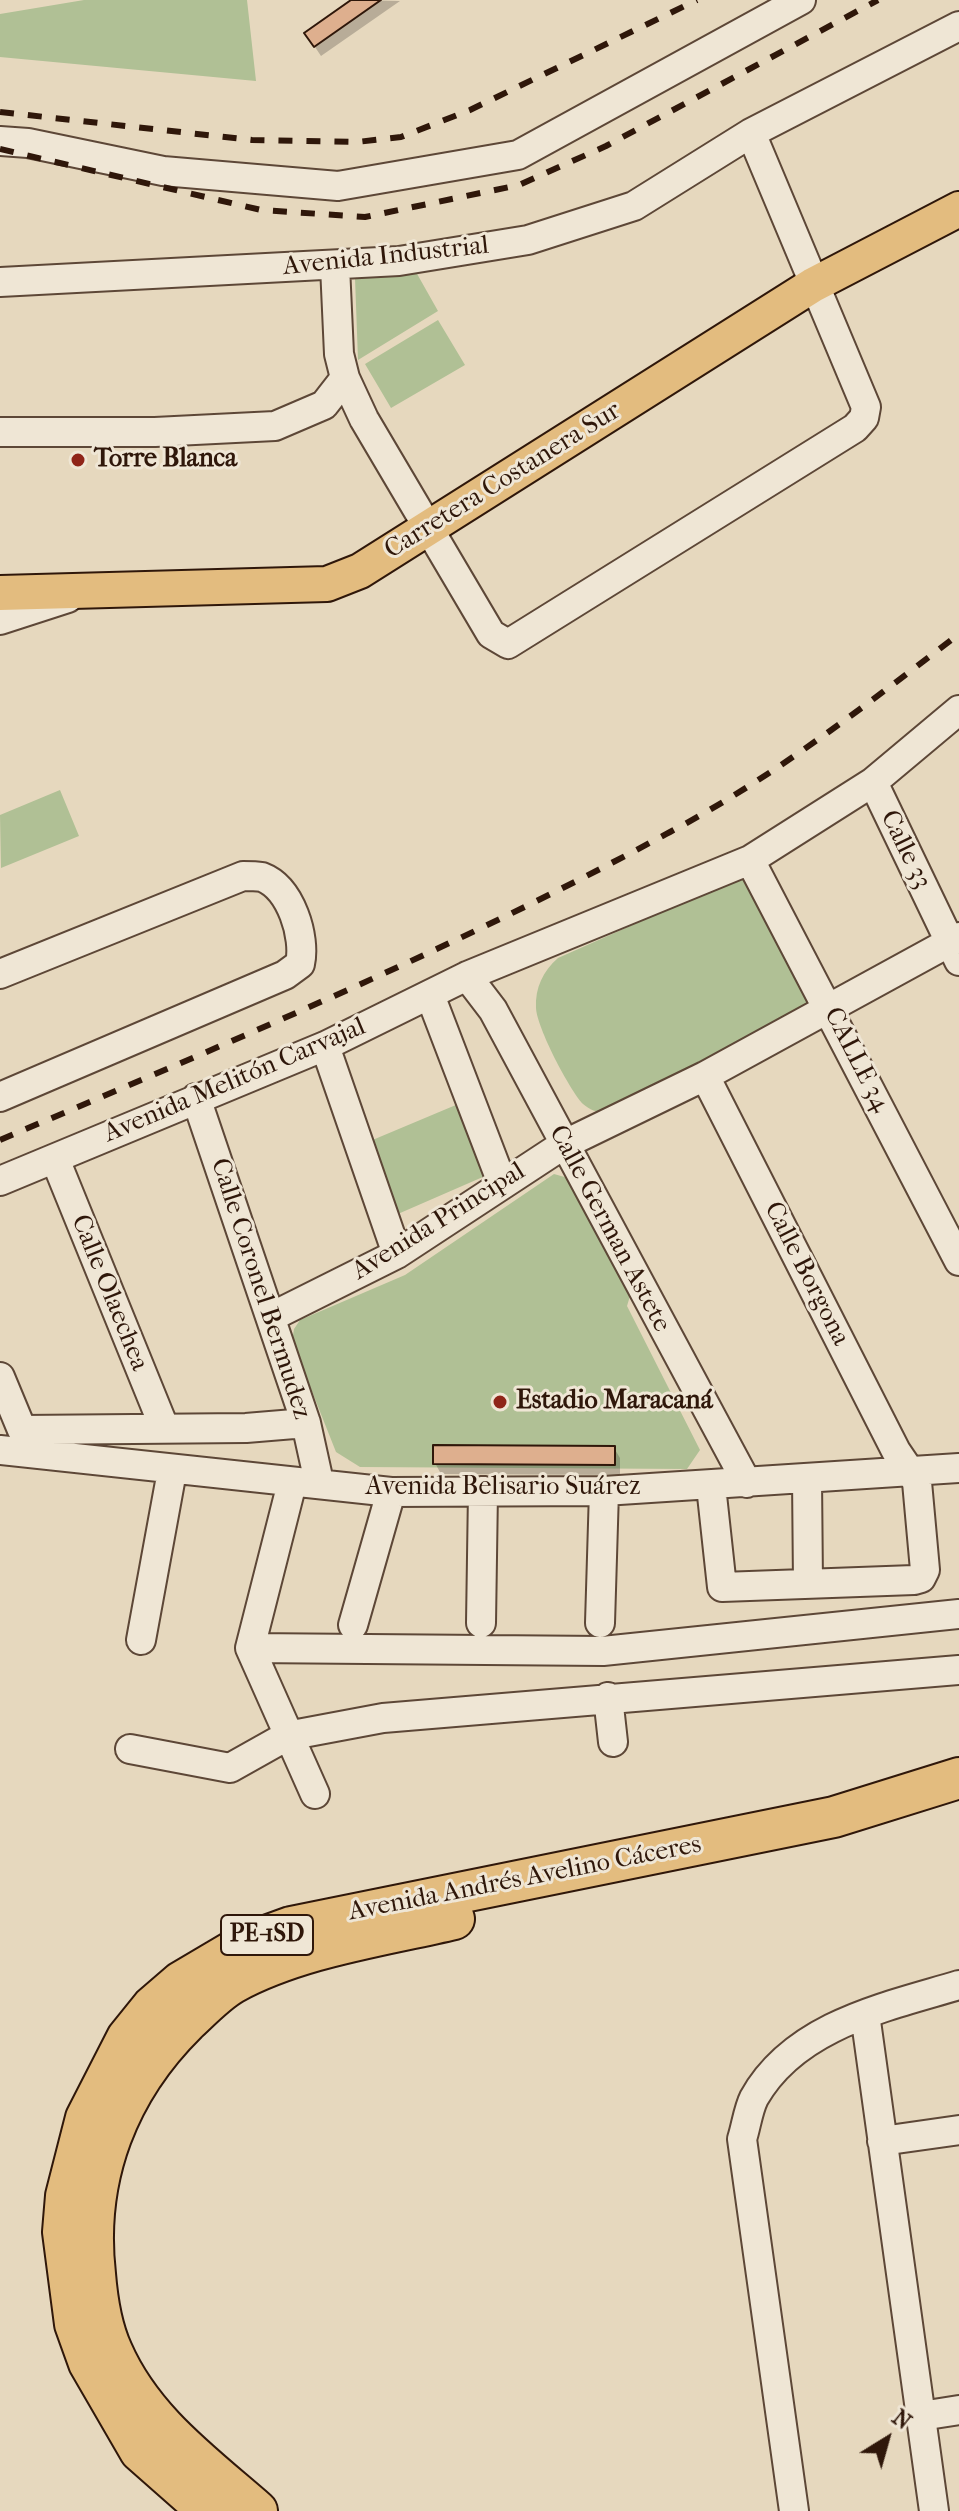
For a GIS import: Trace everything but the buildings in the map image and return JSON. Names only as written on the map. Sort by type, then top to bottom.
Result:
[{"type":"highway","name":"Avenida Andrés Avelino Cáceres","points":[[208,2511],[140,2451],[89,2363],[75,2324],[63,2232],[66,2196],[86,2118],[127,2038],[152,2007],[181,1982],[247,1943],[291,1927],[834,1817],[959,1778]]},
{"type":"highway","name":"Avenida Andrés Avelino Cáceres","points":[[257,2511],[157,2425],[112,2351],[97,2299],[92,2209],[100,2163],[117,2118],[140,2076],[168,2041],[232,1983],[302,1955],[499,1908],[838,1841],[959,1803]]},
{"type":"main road","name":"Carretera Costanera Sur","points":[[0,593],[327,584],[360,571],[813,285],[959,209]]},
{"type":"street","points":[[0,141],[28,143],[163,171],[338,186],[518,155],[801,0]]},
{"type":"street","name":"Avenida Industrial","points":[[0,282],[335,266],[480,249],[605,217],[634,206],[751,133],[959,26]]},
{"type":"street","points":[[335,266],[339,354],[345,378],[364,419],[491,634],[508,644],[855,428],[864,418],[866,407],[751,133]]},
{"type":"street","points":[[0,432],[265,428],[297,419],[324,405],[345,378]]},
{"type":"street","points":[[0,620],[95,589]]},
{"type":"street","name":"Avenida Melitón Carvajal","points":[[0,1181],[325,1046],[467,976],[750,860],[873,782],[959,710]]},
{"type":"street","name":"Calle 33","points":[[873,782],[956,947]]},
{"type":"street","name":"CALLE 34","points":[[750,860],[959,1261]]},
{"type":"street","points":[[0,974],[243,876],[261,877],[278,889],[293,915],[303,949],[300,964],[285,975],[0,1097]]},
{"type":"street","name":"Avenida Principal","points":[[271,1317],[397,1254],[563,1145],[705,1076],[829,1007],[956,947]]},
{"type":"street","name":"Calle German Astete","points":[[467,976],[493,1010],[747,1483]]},
{"type":"street","points":[[430,995],[502,1183]]},
{"type":"street","points":[[325,1046],[397,1254]]},
{"type":"street","name":"Calle Borgona","points":[[705,1076],[896,1451],[917,1482],[925,1570],[921,1578],[808,1584]]},
{"type":"street","name":"Calle Coronel Bermudez","points":[[196,1098],[306,1423],[306,1483]]},
{"type":"street","name":"Calle Olaechea","points":[[55,1159],[164,1427]]},
{"type":"street","points":[[0,1377],[22,1430],[246,1428],[306,1423]]},
{"type":"street","name":"Avenida Belisario Suárez","points":[[0,1450],[172,1471],[391,1492],[604,1491],[959,1468]]},
{"type":"street","points":[[141,1640],[172,1471]]},
{"type":"street","points":[[711,1486],[722,1587],[808,1584],[807,1478]]},
{"type":"street","points":[[306,1483],[250,1648],[315,1794]]},
{"type":"street","points":[[481,1623],[483,1491]]},
{"type":"street","points":[[600,1623],[604,1491]]},
{"type":"street","points":[[353,1625],[391,1492]]},
{"type":"street","points":[[250,1648],[603,1651],[959,1614]]},
{"type":"street","points":[[130,1749],[230,1768],[287,1736],[383,1718],[959,1670]]},
{"type":"street","points":[[608,1697],[613,1742]]},
{"type":"street","points":[[794,2511],[742,2139],[754,2099],[791,2054],[820,2035],[865,2014],[959,1985]]},
{"type":"street","points":[[865,2014],[934,2511]]},
{"type":"street","points":[[882,2141],[959,2130]]},
{"type":"street","points":[[921,2416],[959,2410]]},
{"type":"green space","points":[[84,0],[247,0],[256,81],[0,57],[0,14]]},
{"type":"green space","points":[[416,272],[438,311],[358,360],[355,278]]},
{"type":"green space","points":[[438,320],[465,365],[391,408],[365,364]]},
{"type":"green space","points":[[60,790],[79,836],[1,868],[0,815]]},
{"type":"green space","points":[[743,876],[816,1001],[606,1113],[588,1108],[562,1072],[538,1017],[537,994],[548,968],[558,958]]},
{"type":"green space","points":[[463,1102],[492,1173],[391,1217],[363,1144]]},
{"type":"green space","name":"Estadio Maracaná","points":[[554,1174],[568,1178],[630,1296],[627,1306],[700,1450],[687,1469],[360,1467],[336,1452],[292,1341],[294,1329],[300,1320],[405,1275]]},
{"type":"railway","points":[[0,112],[252,140],[357,142],[401,137],[470,110],[697,0]]},
{"type":"railway","points":[[0,149],[261,210],[365,217],[519,185],[606,146],[878,0]]},
{"type":"railway","points":[[0,1140],[423,956],[670,832],[783,764],[959,634]]},
{"type":"place","name":"Torre Blanca","points":[[78,460]]},
{"type":"place","name":"Estadio Maracaná","points":[[500,1402]]}]
